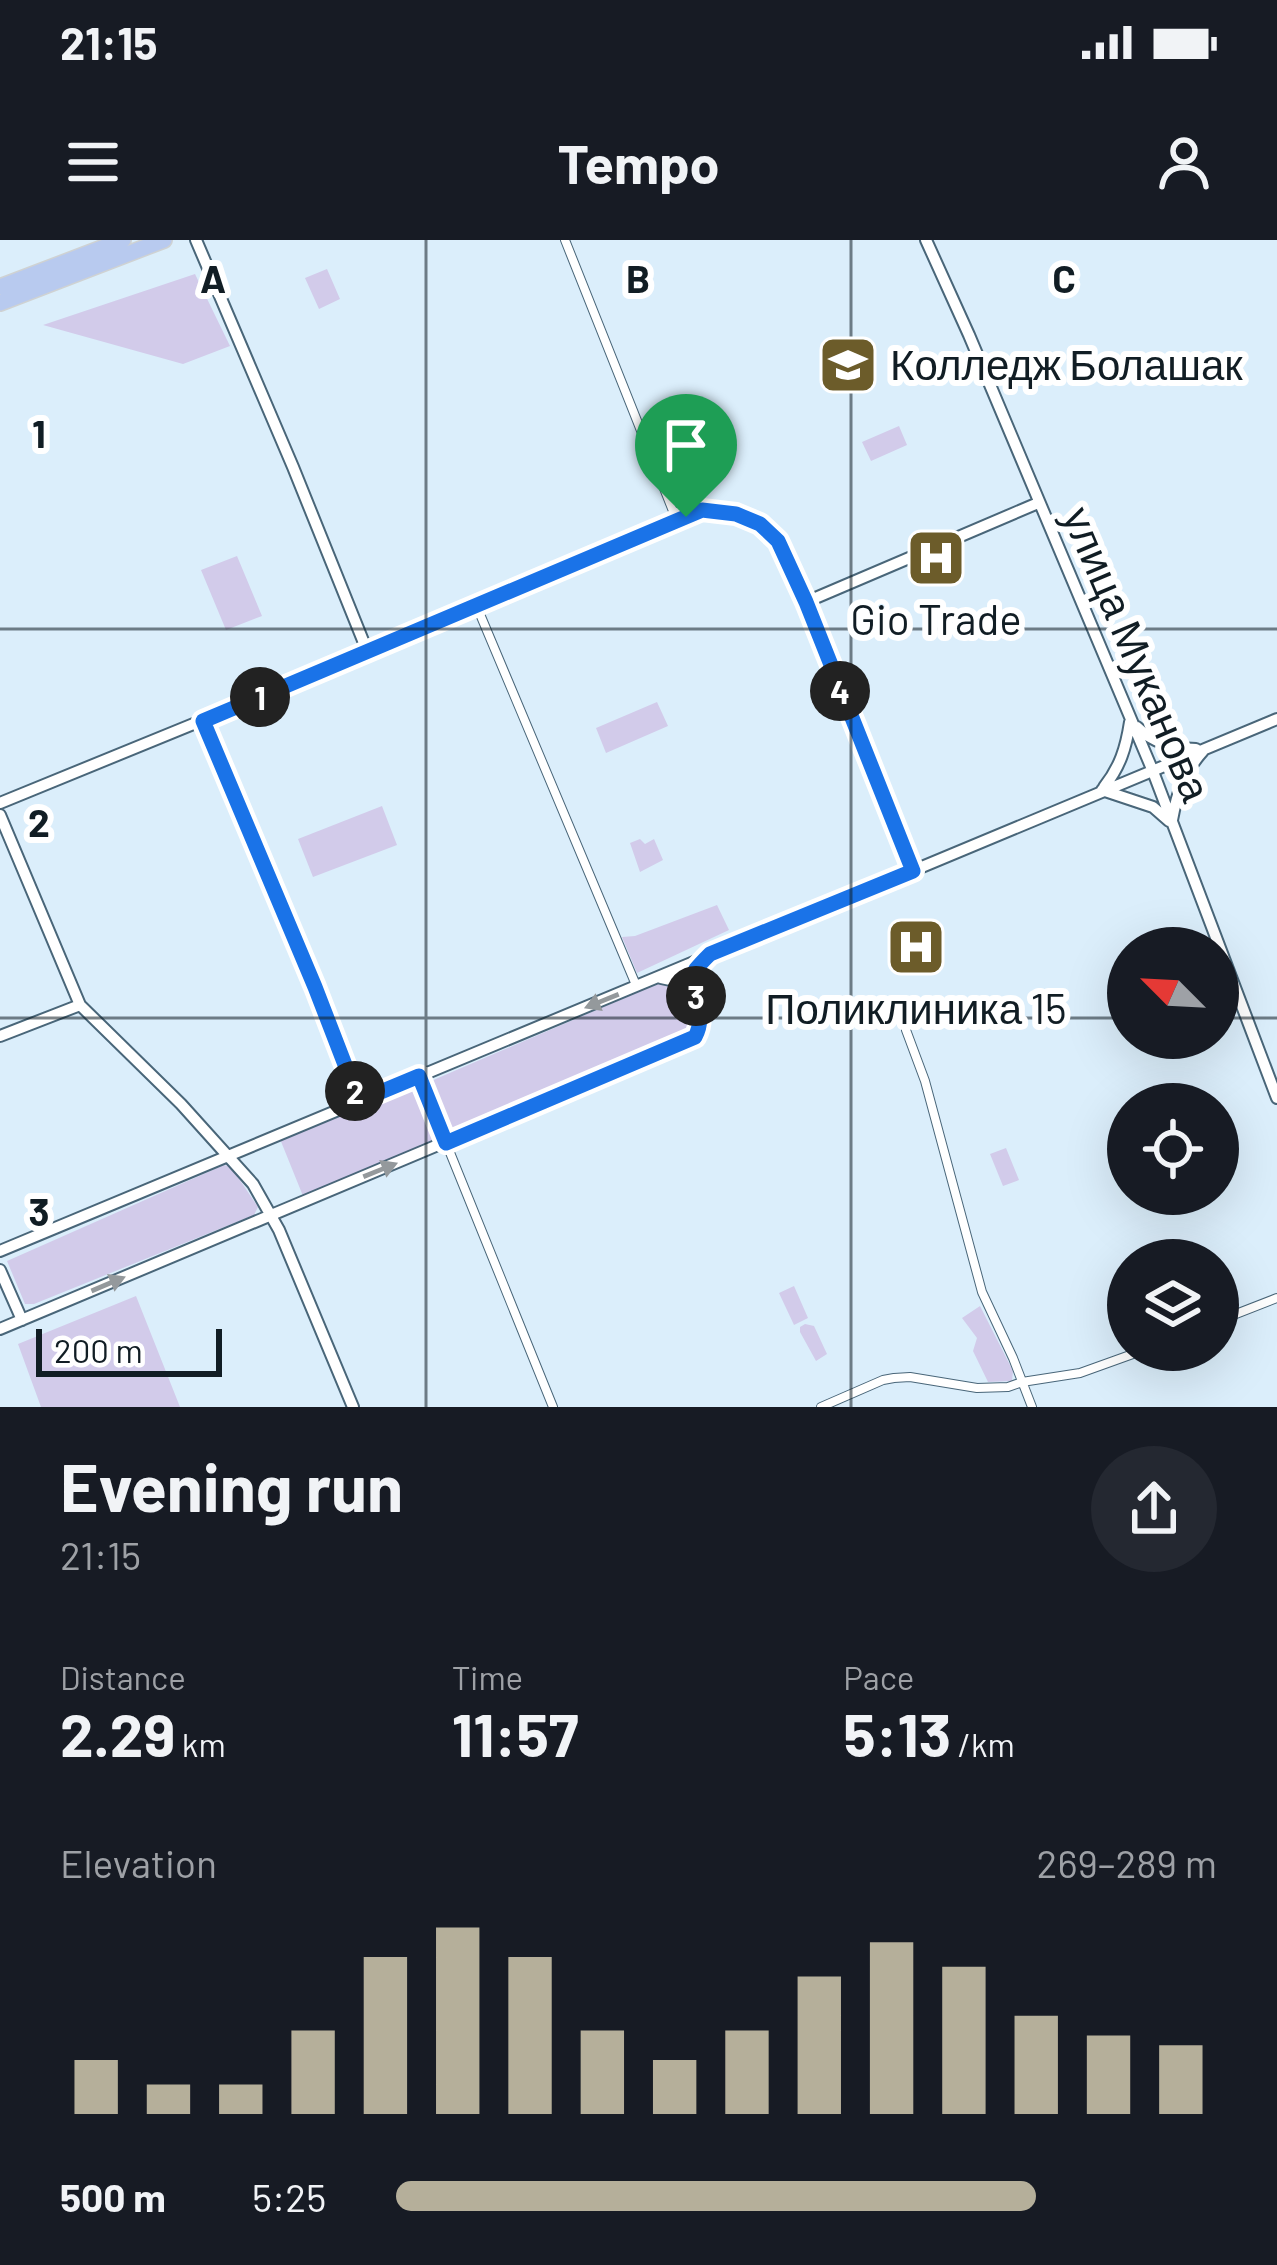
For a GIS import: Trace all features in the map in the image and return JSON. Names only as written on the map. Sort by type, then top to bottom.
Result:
[{"type":"highway","points":[[0,287],[123,240]]},
{"type":"highway","points":[[0,302],[164,240]]},
{"type":"main road","points":[[196,240],[368,652]]},
{"type":"main road","name":"улица Муканова","points":[[926,240],[1152,770],[1277,1098]]},
{"type":"main road","points":[[806,602],[1038,503]]},
{"type":"main road","points":[[0,803],[702,510],[736,514],[760,524],[778,541],[913,871]]},
{"type":"main road","points":[[0,1251],[1277,719]]},
{"type":"main road","points":[[1130,721],[1150,739],[1205,749]]},
{"type":"main road","points":[[1102,790],[1125,751],[1130,721]]},
{"type":"main road","points":[[1171,823],[1188,768],[1205,749]]},
{"type":"main road","points":[[1102,790],[1153,807],[1171,823]]},
{"type":"main road","points":[[0,791],[25,792]]},
{"type":"main road","points":[[0,815],[80,1005],[182,1103],[253,1184],[271,1214],[353,1407]]},
{"type":"main road","points":[[0,1329],[695,1037],[701,1011],[693,972],[710,954]]},
{"type":"main road","points":[[657,977],[680,982],[698,999]]},
{"type":"main road","points":[[0,1036],[80,1005]]},
{"type":"main road","points":[[0,1270],[22,1320]]},
{"type":"street","points":[[565,240],[677,521]]},
{"type":"street","points":[[476,604],[637,987]]},
{"type":"street","points":[[203,721],[359,1101]]},
{"type":"street","points":[[906,1030],[925,1081],[982,1292],[1032,1407]]},
{"type":"street","points":[[419,1076],[554,1407]]},
{"type":"street","points":[[1239,1313],[1277,1298]]},
{"type":"street","points":[[821,1407],[900,1377],[1008,1388],[1107,1363]]},
{"type":"shaded area","points":[[327,269],[340,299],[319,309],[305,278]]},
{"type":"shaded area","points":[[195,274],[230,346],[183,364],[43,325]]},
{"type":"shaded area","points":[[899,426],[907,445],[871,461],[862,442]]},
{"type":"shaded area","points":[[237,556],[262,616],[226,630],[201,570]]},
{"type":"shaded area","points":[[657,702],[668,726],[606,753],[596,728]]},
{"type":"shaded area","points":[[382,806],[397,845],[313,877],[298,839]]},
{"type":"shaded area","points":[[640,839],[645,844],[654,839],[663,860],[640,872],[630,843]]},
{"type":"shaded area","points":[[717,905],[729,930],[637,973],[622,937]]},
{"type":"shaded area","points":[[671,982],[688,1004],[689,1031],[453,1132],[431,1081],[659,983]]},
{"type":"shaded area","points":[[415,1083],[438,1140],[303,1196],[280,1139]]},
{"type":"shaded area","points":[[1006,1148],[1019,1180],[1003,1186],[990,1154]]},
{"type":"shaded area","points":[[224,1165],[231,1167],[258,1207],[254,1215],[25,1304],[7,1261]]},
{"type":"shaded area","points":[[794,1286],[808,1318],[794,1325],[779,1293]]},
{"type":"shaded area","points":[[136,1296],[180,1407],[41,1407],[18,1344]]},
{"type":"shaded area","points":[[980,1306],[1013,1371],[1012,1381],[988,1382],[973,1351],[977,1338],[962,1318]]},
{"type":"shaded area","points":[[805,1324],[814,1326],[827,1354],[816,1361],[800,1332]]},
{"type":"place","name":"Колледж Болашак","points":[[848,365]]},
{"type":"place","name":"Gio Trade","points":[[936,558]]},
{"type":"place","name":"Поликлиника 15","points":[[916,947]]},
{"type":"route","points":[[702,510],[736,514],[760,524],[778,541],[913,871],[710,954],[693,972],[701,1011],[695,1037],[446,1143],[419,1076],[359,1101],[203,721],[686,517],[702,510]]}]
